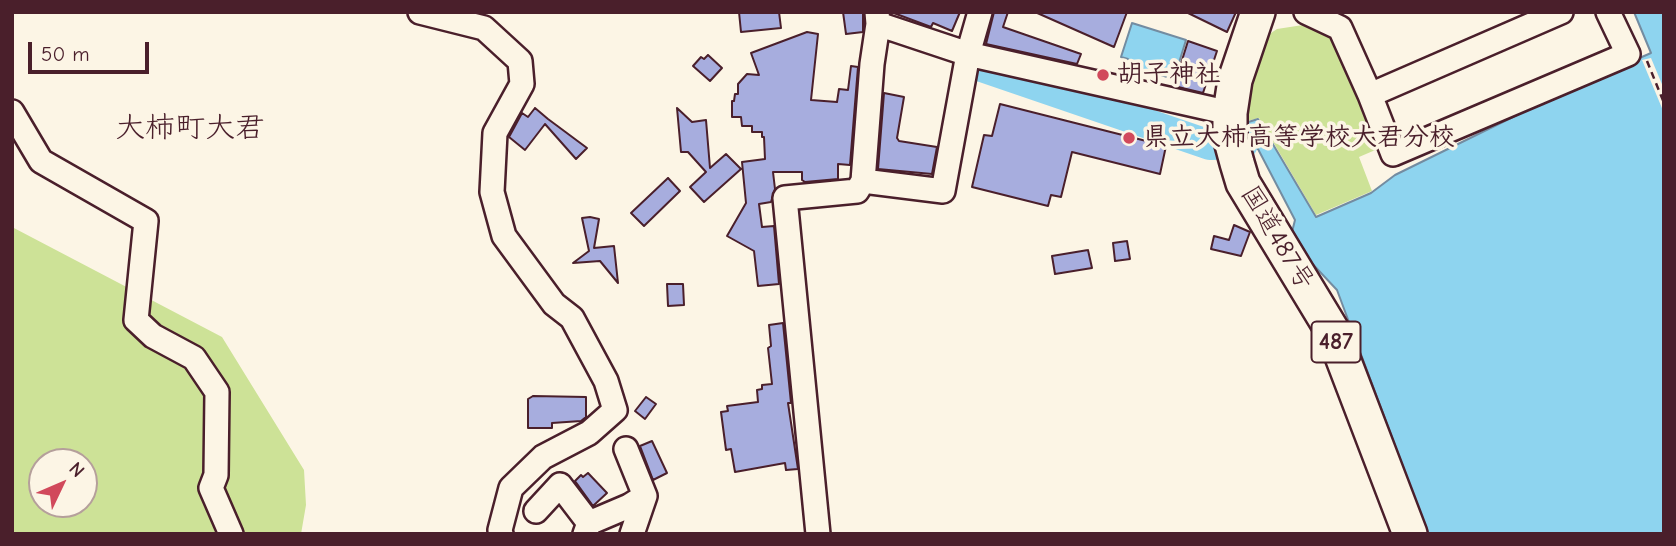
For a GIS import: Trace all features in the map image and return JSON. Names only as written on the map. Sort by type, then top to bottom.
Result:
[{"type":"highway","name":"国道487号","points":[[1258,12],[1235,80],[1230,113],[1230,137],[1237,163],[1244,183],[1332,330],[1410,534]]},
{"type":"street","points":[[420,12],[484,28],[520,61],[522,84],[495,133],[492,192],[504,236],[554,304],[572,318],[606,381],[615,410],[589,433],[543,457],[511,488],[501,534]]},
{"type":"street","points":[[863,181],[943,191],[968,54],[980,12]]},
{"type":"street","points":[[1306,12],[1340,28],[1393,153],[1625,47],[1608,12]]},
{"type":"street","points":[[1370,95],[1561,12]]},
{"type":"street","points":[[818,534],[785,198],[857,191],[863,181],[877,18],[968,54],[1230,113]]},
{"type":"street","points":[[12,112],[41,160],[146,221],[136,320],[153,336],[194,358],[217,392],[216,475],[211,488],[231,534]]},
{"type":"street","points":[[626,449],[645,496],[632,534]]},
{"type":"street","points":[[536,511],[560,485],[587,528],[645,496]]},
{"type":"path","points":[[1625,47],[1641,48],[1664,103]]},
{"type":"green space","points":[[1303,25],[1335,37],[1380,148],[1359,157],[1372,191],[1316,215],[1259,118],[1239,123],[1259,41],[1277,29]]},
{"type":"green space","points":[[12,227],[222,337],[304,470],[306,505],[301,534],[12,534]]},
{"type":"water","points":[[1634,12],[1664,12],[1664,534],[1428,534],[1337,290],[1290,240],[1295,220],[1258,149],[1244,149],[1242,124],[1258,119],[1316,217],[1371,193],[1395,175],[1580,84],[1651,53]]},
{"type":"water","points":[[1132,23],[1186,40],[1174,79],[1127,65],[1128,59],[1121,57]]},
{"type":"pier","points":[[1651,58],[1664,89],[1664,113],[1642,60]]},
{"type":"building","points":[[739,12],[779,12],[781,28],[741,32]]},
{"type":"building","points":[[843,12],[863,12],[863,32],[846,34]]},
{"type":"building","points":[[891,12],[960,12],[952,31],[933,23],[931,27]]},
{"type":"building","points":[[994,12],[1008,12],[1003,27],[1081,54],[1077,64],[986,44]]},
{"type":"building","points":[[1035,12],[1127,12],[1114,47]]},
{"type":"building","points":[[1186,12],[1236,12],[1227,32]]},
{"type":"building","points":[[807,32],[818,34],[811,100],[837,102],[839,89],[848,90],[851,66],[858,67],[850,165],[838,164],[838,179],[805,182],[802,180],[802,172],[773,172],[775,189],[771,202],[759,204],[762,227],[774,226],[779,284],[758,286],[754,251],[727,236],[746,203],[742,162],[765,159],[764,137],[762,132],[752,132],[752,126],[742,126],[741,117],[732,117],[732,101],[735,94],[738,94],[738,84],[747,74],[759,75],[751,53]]},
{"type":"building","points":[[1188,41],[1217,51],[1203,93],[1174,86]]},
{"type":"building","points":[[708,55],[722,68],[710,81],[693,66],[701,57],[704,59]]},
{"type":"building","points":[[884,93],[904,97],[897,138],[899,141],[937,147],[932,174],[878,169]]},
{"type":"building","points":[[1000,104],[1166,146],[1160,174],[1072,152],[1061,197],[1051,195],[1048,206],[972,187],[984,135],[992,136]]},
{"type":"building","points":[[535,108],[587,148],[576,159],[545,124],[525,150],[509,137],[522,113],[528,117]]},
{"type":"building","points":[[677,108],[692,122],[706,120],[710,168],[726,154],[741,169],[704,202],[690,187],[706,172],[688,152],[681,152]]},
{"type":"building","points":[[668,178],[680,191],[644,226],[631,213]]},
{"type":"building","points":[[582,218],[599,219],[594,248],[614,246],[618,283],[600,261],[573,263],[589,251]]},
{"type":"building","points":[[1234,225],[1250,232],[1241,256],[1211,249],[1214,236],[1229,240]]},
{"type":"building","points":[[1127,241],[1130,259],[1115,261],[1113,243]]},
{"type":"building","points":[[1088,250],[1092,268],[1055,274],[1052,256]]},
{"type":"building","points":[[667,284],[683,284],[684,305],[668,306]]},
{"type":"building","points":[[783,323],[791,403],[788,403],[798,469],[786,470],[785,463],[735,472],[731,449],[726,450],[721,412],[728,411],[727,406],[758,402],[757,390],[762,389],[762,385],[772,384],[768,348],[771,346],[769,325]]},
{"type":"building","points":[[533,396],[586,397],[586,417],[581,421],[552,423],[552,428],[528,428],[528,399]]},
{"type":"building","points":[[646,397],[656,404],[645,419],[635,411]]},
{"type":"building","points":[[652,441],[667,473],[653,480],[640,446]]},
{"type":"building","points":[[588,473],[607,493],[593,506],[575,481]]},
{"type":"waterway","points":[[973,64],[1210,145],[1243,144]]},
{"type":"place","name":"胡子神社","points":[[1103,75]]},
{"type":"place","name":"県立大柿高等学校大君分校","points":[[1129,138]]},
{"type":"district","name":"大柿町大君","points":[[190,129]]}]
